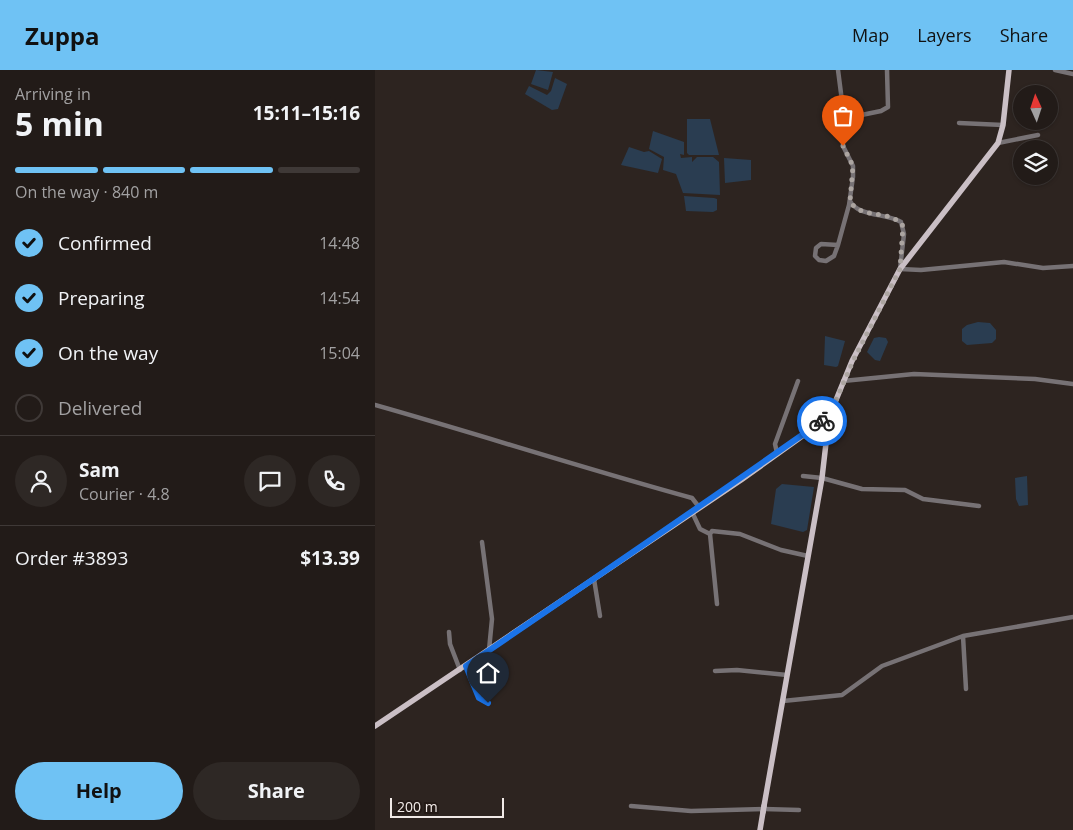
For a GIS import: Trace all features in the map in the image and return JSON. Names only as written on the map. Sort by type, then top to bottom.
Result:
[{"type":"main road","points":[[760,830],[822,478],[829,416],[843,381],[900,269],[998,143],[1003,125],[1009,70]]},
{"type":"main road","points":[[375,726],[692,512],[829,416]]},
{"type":"street","points":[[837,70],[843,119],[843,146],[853,166],[850,201],[839,245],[834,256],[826,261],[819,260],[815,256],[816,248],[821,244],[839,245]]},
{"type":"street","points":[[843,119],[881,111],[888,107],[887,70]]},
{"type":"street","points":[[1055,70],[1073,74]]},
{"type":"street","points":[[959,123],[1003,125]]},
{"type":"street","points":[[998,143],[1038,134]]},
{"type":"street","points":[[850,201],[852,206],[901,222],[904,234],[900,269],[921,270],[1004,262],[1043,268],[1073,266]]},
{"type":"street","points":[[843,381],[900,374],[1035,380],[1073,384]]},
{"type":"street","points":[[777,453],[775,444],[798,381]]},
{"type":"street","points":[[375,405],[479,434],[594,472],[692,498],[699,507]]},
{"type":"street","points":[[803,476],[822,478],[862,489],[905,490],[923,500],[979,506]]},
{"type":"street","points":[[692,512],[700,529],[710,534],[718,532],[740,534],[781,550],[808,556]]},
{"type":"street","points":[[710,534],[717,604]]},
{"type":"street","points":[[482,542],[493,619],[489,650]]},
{"type":"street","points":[[594,578],[600,616]]},
{"type":"street","points":[[783,701],[842,695],[882,666],[963,636],[1073,617]]},
{"type":"street","points":[[449,632],[450,644],[460,670]]},
{"type":"street","points":[[963,636],[966,689]]},
{"type":"street","points":[[466,666],[479,698],[488,703]]},
{"type":"street","points":[[715,671],[737,670],[787,675]]},
{"type":"street","points":[[631,806],[691,811],[799,810]]},
{"type":"water","points":[[536,70],[553,72],[548,90],[531,84]]},
{"type":"water","points":[[555,78],[567,84],[558,109],[552,110],[525,94],[529,86],[547,95],[551,91]]},
{"type":"water","points":[[687,119],[710,119],[719,155],[689,155],[687,153]]},
{"type":"water","points":[[653,131],[684,142],[684,155],[680,154],[681,158],[692,157],[692,162],[697,157],[713,157],[719,162],[720,195],[683,193],[676,174],[663,170],[664,157],[649,149]]},
{"type":"water","points":[[629,147],[644,152],[649,151],[662,159],[658,173],[621,165]]},
{"type":"water","points":[[724,158],[751,160],[751,180],[725,183]]},
{"type":"water","points":[[684,196],[717,199],[717,210],[713,212],[686,211]]},
{"type":"water","points":[[978,322],[990,323],[996,330],[996,339],[992,343],[967,345],[962,341],[962,329],[967,325]]},
{"type":"water","points":[[825,336],[845,341],[838,366],[836,367],[824,365]]},
{"type":"water","points":[[874,338],[886,338],[888,342],[880,361],[875,360],[867,352]]},
{"type":"water","points":[[1027,476],[1028,505],[1019,506],[1016,499],[1015,478]]},
{"type":"water","points":[[782,484],[814,487],[807,530],[803,532],[771,524],[776,489]]},
{"type":"way so far","points":[[822,421],[829,416],[838,392],[900,269],[904,234],[903,226],[897,219],[852,206],[850,201],[853,166],[843,146]]},
{"type":"route","points":[[488,703],[479,698],[466,666],[653,537],[741,480],[822,421]]}]
